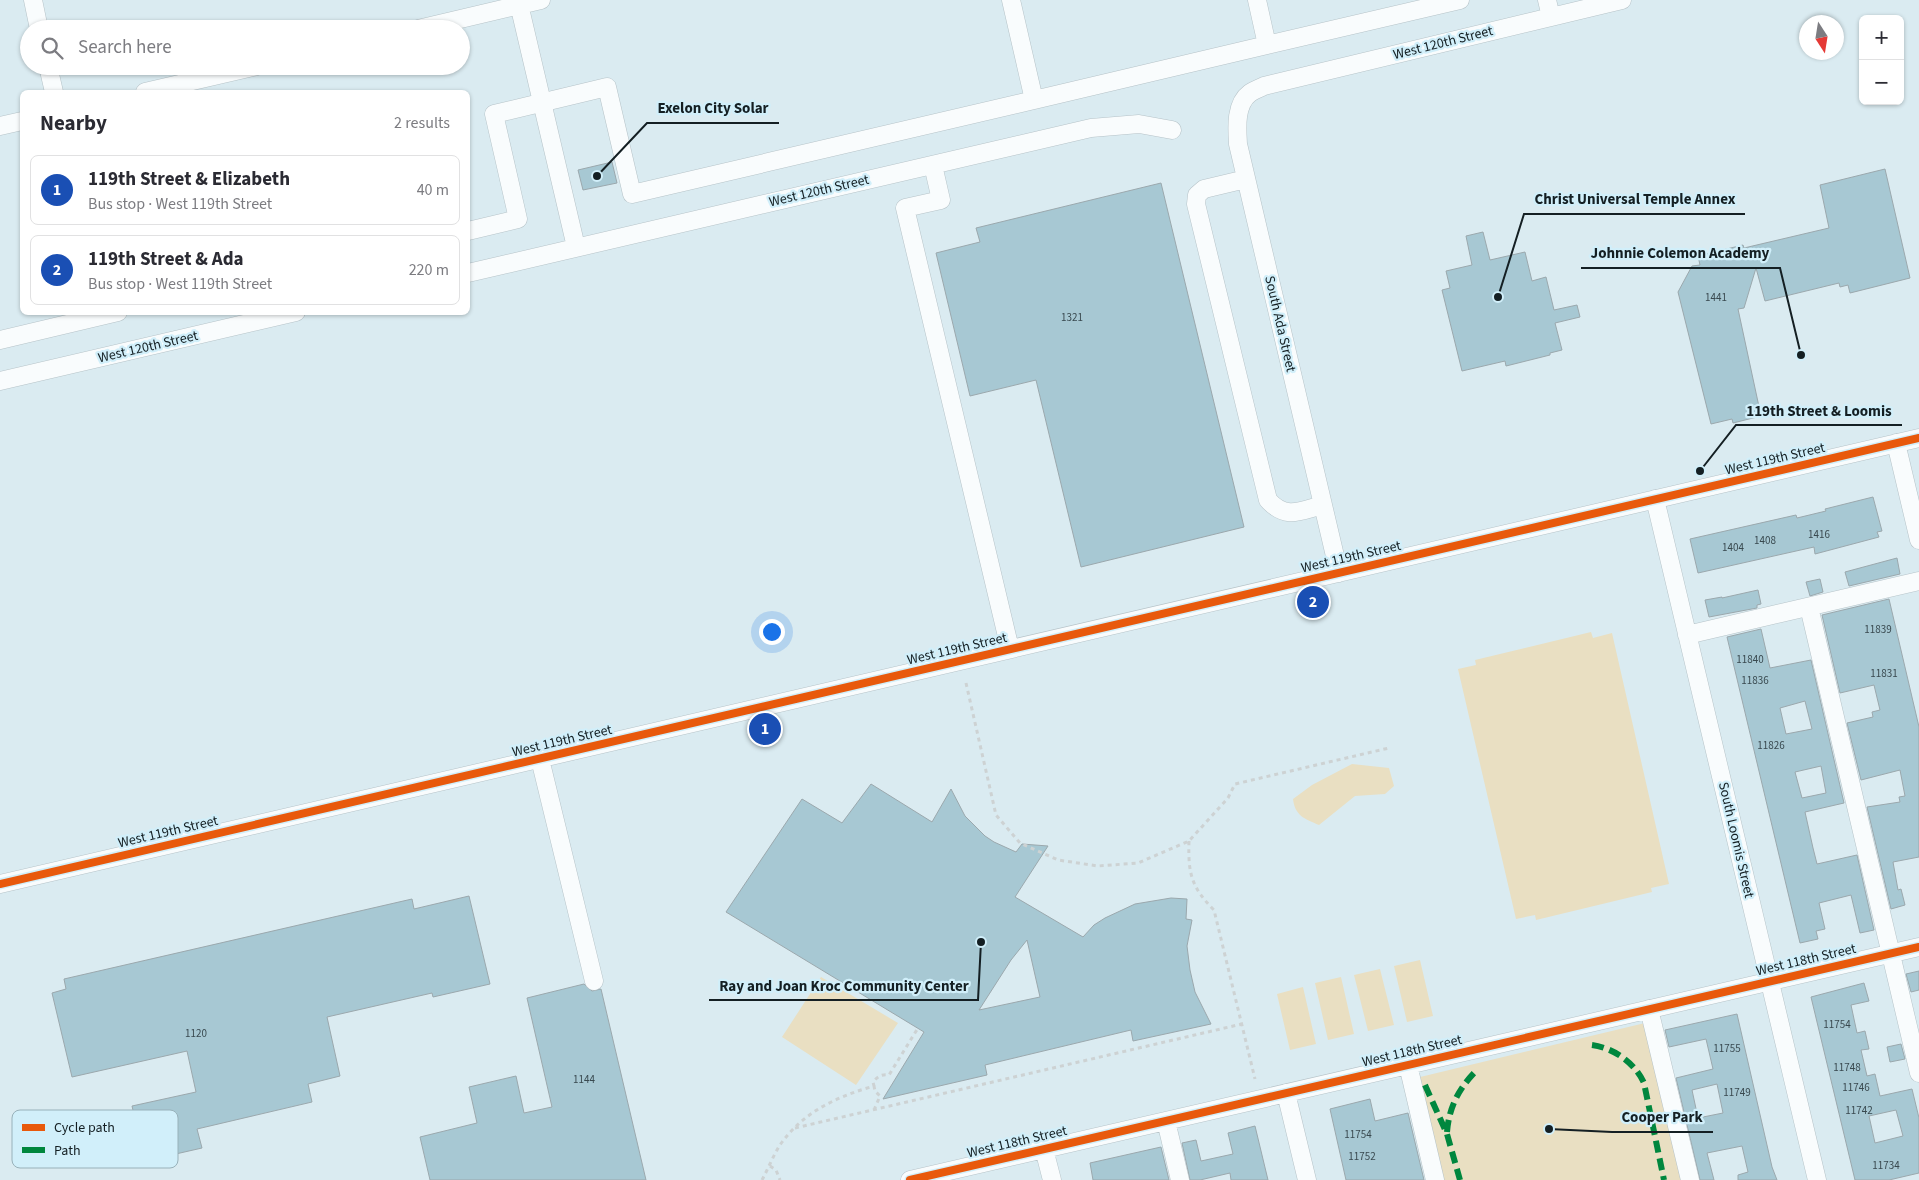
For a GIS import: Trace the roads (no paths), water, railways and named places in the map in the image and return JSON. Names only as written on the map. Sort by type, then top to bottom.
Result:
[{"type":"street","points":[[33,0],[37,20]]},
{"type":"street","points":[[452,20],[519,2],[541,0]]},
{"type":"street","points":[[1011,0],[1034,100]]},
{"type":"street","points":[[1257,0],[1267,45]]},
{"type":"street","points":[[470,231],[518,219],[494,114],[607,87],[632,194],[1460,0]]},
{"type":"street","name":"West 120th Street","points":[[1264,86],[1549,8],[1622,0]]},
{"type":"street","points":[[519,2],[576,247]]},
{"type":"street","points":[[50,75],[54,90]]},
{"type":"street","points":[[154,90],[218,75]]},
{"type":"street","name":"South Ada Street","points":[[1264,86],[1250,92],[1242,101],[1238,113],[1238,144],[1339,573]]},
{"type":"street","points":[[0,126],[20,121]]},
{"type":"street","name":"West 120th Street","points":[[470,273],[1091,128],[1139,124],[1172,130]]},
{"type":"street","points":[[933,165],[941,200],[905,208],[1010,649]]},
{"type":"street","points":[[1246,179],[1204,189],[1197,195],[1198,214],[1268,500],[1282,512],[1290,513],[1323,505]]},
{"type":"street","points":[[0,340],[102,315]]},
{"type":"street","name":"West 120th Street","points":[[0,381],[283,315]]},
{"type":"street","name":"West 119th Street","points":[[0,884],[1919,438]]},
{"type":"street","points":[[1896,443],[1919,540]]},
{"type":"street","name":"South Loomis Street","points":[[1655,500],[1817,1180]]},
{"type":"street","points":[[1688,635],[1919,581]]},
{"type":"street","points":[[1809,606],[1919,1073]]},
{"type":"street","points":[[540,759],[594,981]]},
{"type":"street","name":"West 118th Street","points":[[910,1180],[1919,947]]},
{"type":"street","points":[[1649,1009],[1690,1180]]},
{"type":"street","points":[[1408,1065],[1435,1180]]},
{"type":"street","points":[[1286,1093],[1307,1180]]},
{"type":"street","points":[[1166,1121],[1180,1180]]},
{"type":"street","points":[[1044,1149],[1052,1180]]},
{"type":"place","name":"Exelon City Solar","points":[[597,176]]},
{"type":"place","name":"Christ Universal Temple Annex","points":[[1498,297]]},
{"type":"place","name":"Johnnie Colemon Academy","points":[[1801,355]]},
{"type":"place","name":"119th Street & Loomis","points":[[1700,471]]},
{"type":"place","name":"119th Street & Ada","points":[[1313,602]]},
{"type":"place","name":"119th Street & Elizabeth","points":[[765,729]]},
{"type":"place","name":"Ray and Joan Kroc Community Center","points":[[981,942]]},
{"type":"place","name":"Cooper Park","points":[[1549,1129]]}]
